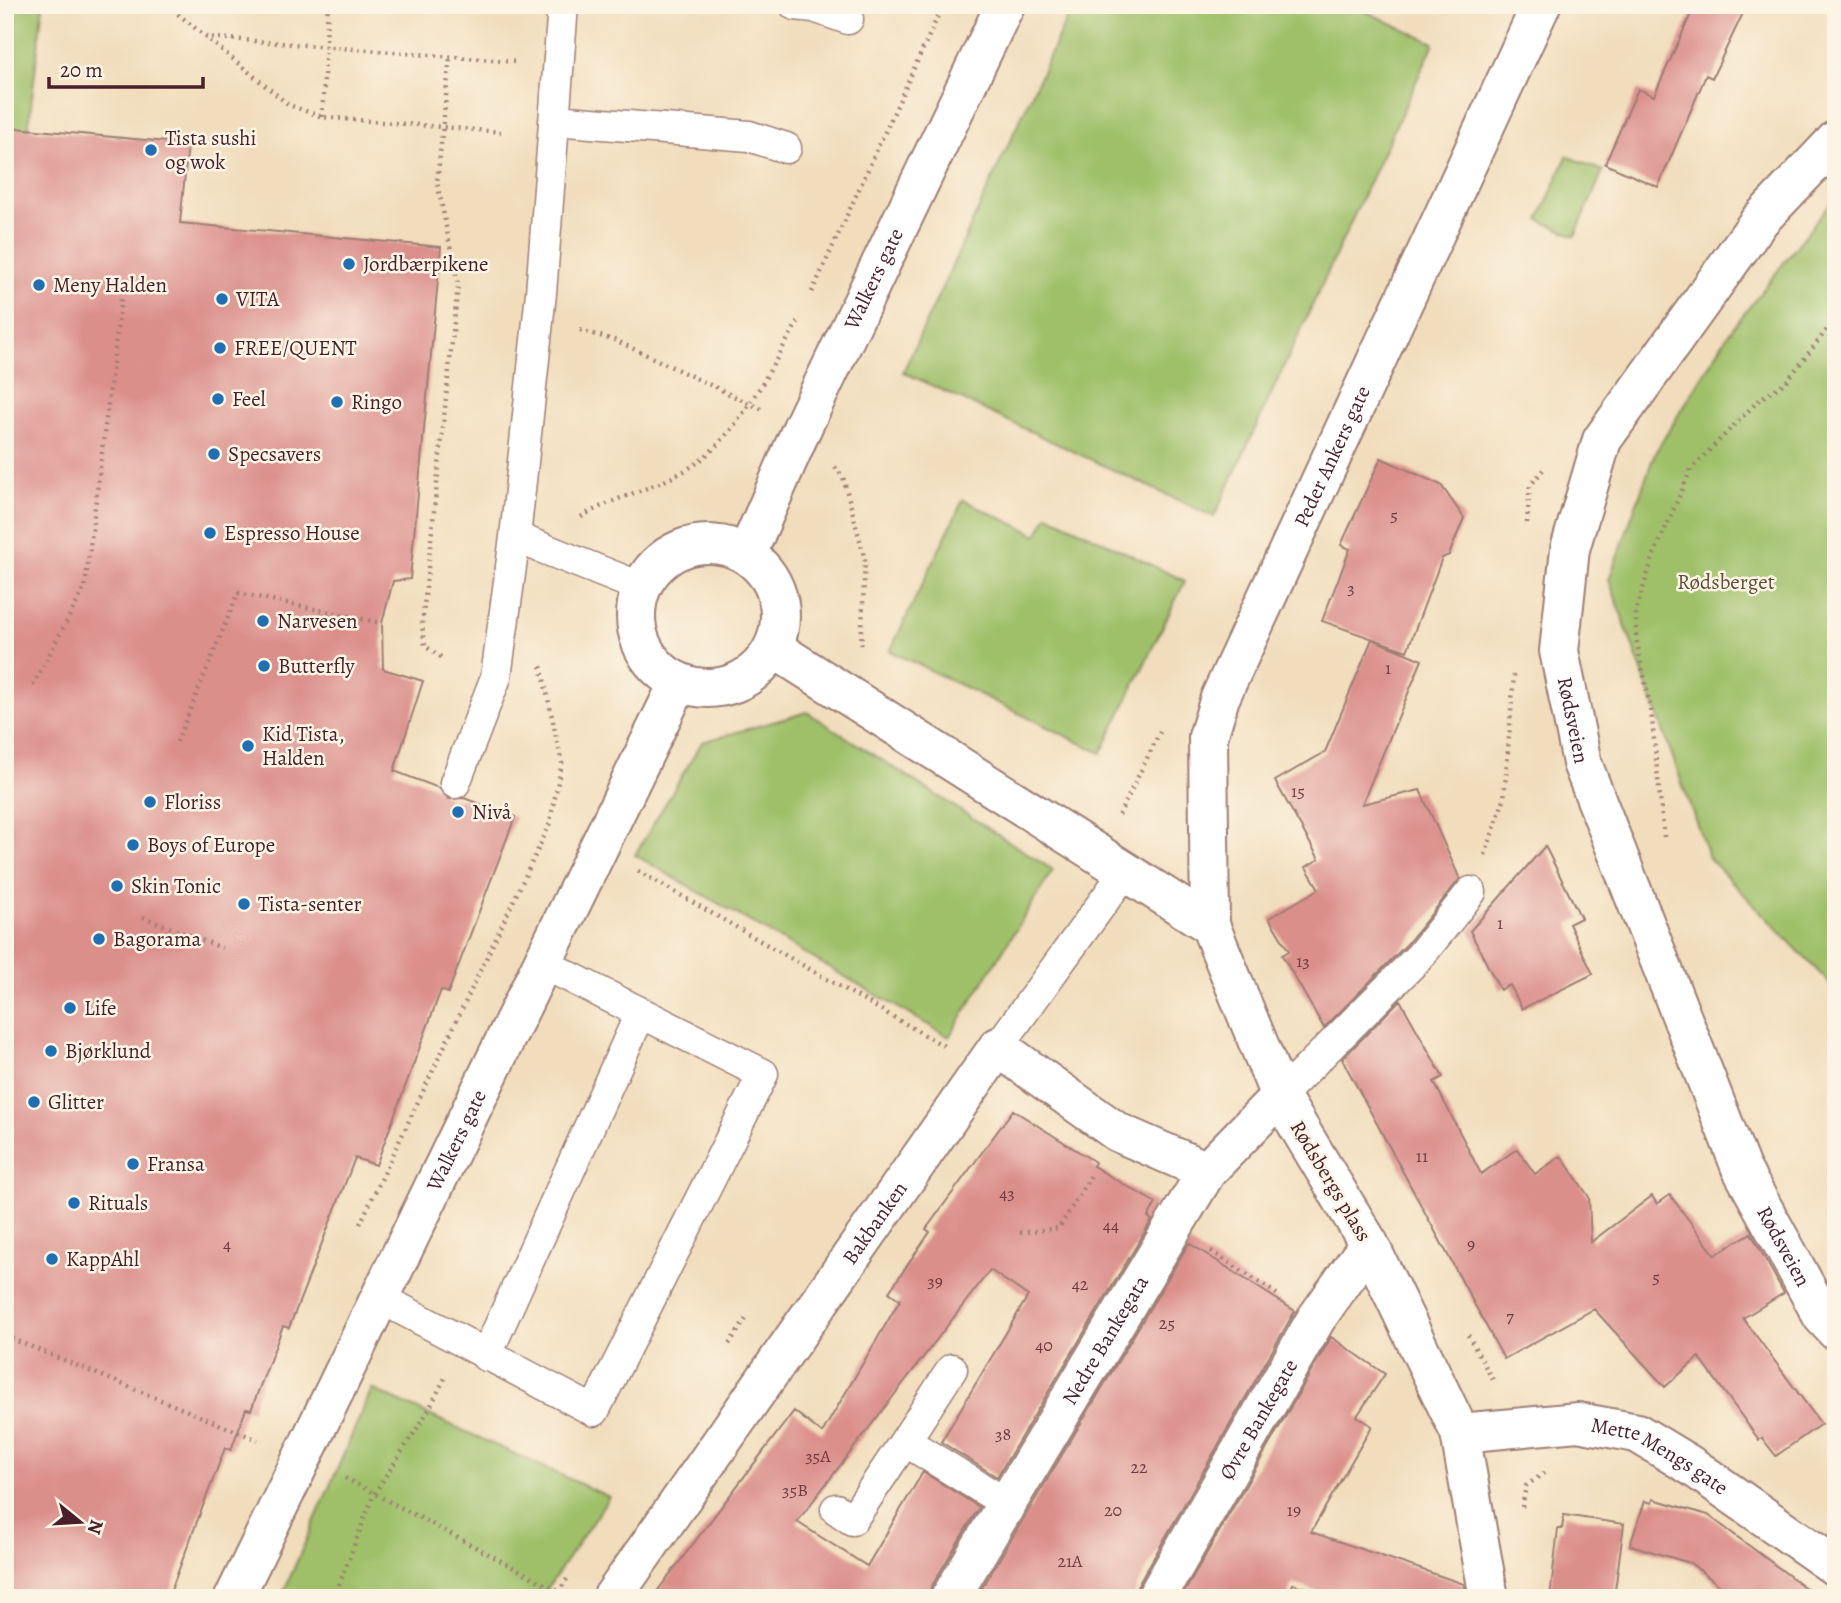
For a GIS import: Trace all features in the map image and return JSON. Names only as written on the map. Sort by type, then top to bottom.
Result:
[{"type":"street","name":"Walkers gate","points":[[747,554],[802,428],[1005,5]]},
{"type":"street","name":"Peder Ankers gate","points":[[1210,925],[1208,737],[1220,698],[1541,5]]},
{"type":"street","name":"Rødsveien","points":[[1836,140],[1760,220],[1602,440],[1570,549],[1559,651],[1582,763],[1741,1168],[1822,1316],[1836,1331]]},
{"type":"street","points":[[699,543],[724,544],[747,554],[766,572],[778,596],[780,622],[773,648],[760,666],[743,679],[722,687],[700,688],[678,682],[649,659],[640,643],[635,625],[640,587],[654,566],[675,550],[699,543]]},
{"type":"street","points":[[773,648],[1210,925]]},
{"type":"street","name":"Walkers gate","points":[[234,1598],[382,1299],[678,682]]},
{"type":"street","name":"Rødsbergs plass","points":[[1210,925],[1280,1096],[1369,1244],[1460,1433],[1489,1598]]},
{"type":"street","points":[[988,1061],[1117,1132],[1207,1171]]},
{"type":"street","name":"Bakbanken","points":[[612,1598],[988,1061]]},
{"type":"street","name":"Nedre Bankegata","points":[[950,1598],[1207,1171],[1280,1096]]},
{"type":"street","name":"Øvre Bankegate","points":[[1156,1598],[1316,1320],[1369,1244]]},
{"type":"street","name":"Mette Mengs gate","points":[[1460,1433],[1577,1422],[1637,1433],[1692,1467],[1836,1567]]},
{"type":"lane","points":[[455,783],[496,677],[515,537],[545,254],[563,5]]},
{"type":"lane","points":[[795,5],[814,7],[848,19]]},
{"type":"lane","points":[[555,120],[749,136],[786,148]]},
{"type":"lane","points":[[515,537],[640,587]]},
{"type":"lane","points":[[988,1061],[1125,872]]},
{"type":"lane","points":[[1280,1096],[1420,956],[1471,892]]},
{"type":"lane","points":[[382,1299],[474,1350],[594,1411],[763,1074],[544,964]]},
{"type":"lane","points":[[474,1350],[640,1014]]},
{"type":"lane","points":[[836,1509],[852,1520],[952,1369]]},
{"type":"lane","points":[[905,1441],[1007,1504]]},
{"type":"path","points":[[167,5],[289,105],[322,117],[501,132]]},
{"type":"path","points":[[322,117],[327,5]]},
{"type":"path","points":[[811,294],[943,5]]},
{"type":"path","points":[[204,37],[521,62]]},
{"type":"path","points":[[441,657],[425,646],[422,625],[458,285],[437,182],[450,57]]},
{"type":"path","points":[[33,685],[86,587],[121,299]]},
{"type":"path","points":[[555,554],[580,517],[603,503],[698,462],[730,428],[748,403],[801,317]]},
{"type":"path","points":[[1664,849],[1664,813],[1651,710],[1636,638],[1636,611],[1653,557],[1691,469],[1760,399],[1786,382],[1836,318]]},
{"type":"path","points":[[572,328],[617,341],[802,428],[843,477],[864,559],[861,653]]},
{"type":"path","points":[[177,742],[238,593],[382,623]]},
{"type":"path","points":[[359,1227],[549,826],[562,763],[541,664]]},
{"type":"path","points":[[600,849],[948,1048],[988,1061]]},
{"type":"path","points":[[143,917],[222,948]]},
{"type":"path","points":[[1020,1233],[1059,1228],[1094,1170]]},
{"type":"path","points":[[1209,1250],[1316,1320]]},
{"type":"path","points":[[5,1336],[257,1440]]},
{"type":"path","points":[[334,1598],[374,1494],[427,1413],[474,1350]]},
{"type":"path","points":[[252,1452],[263,1428]]},
{"type":"path","points":[[1521,1511],[1526,1486],[1546,1472]]},
{"type":"path","points":[[338,1475],[570,1598]]},
{"type":"green space","points":[[5,5],[43,5],[28,131],[5,129]]},
{"type":"green space","points":[[1073,5],[1352,5],[1434,43],[1214,517],[903,372]]},
{"type":"green space","points":[[1567,156],[1603,171],[1575,236],[1539,220]]},
{"type":"green space","name":"Rødsberget","points":[[1836,196],[1836,990],[1709,858],[1609,580],[1655,453],[1729,333]]},
{"type":"green space","points":[[963,500],[1037,535],[1048,515],[1185,581],[1101,753],[890,651]]},
{"type":"green space","points":[[807,712],[1053,870],[949,1037],[635,855],[702,742]]},
{"type":"green space","points":[[372,1389],[609,1497],[541,1598],[281,1598]]},
{"type":"building","points":[[1695,5],[1747,5],[1712,78],[1706,75],[1658,187],[1605,164],[1638,89],[1654,96]]},
{"type":"building","name":"Tista-senter","points":[[5,127],[188,144],[180,223],[441,247],[410,579],[393,581],[382,623],[383,669],[423,681],[394,771],[439,788],[449,799],[464,798],[515,817],[448,993],[441,990],[376,1165],[355,1158],[289,1328],[283,1326],[251,1410],[246,1409],[231,1450],[225,1448],[168,1598],[5,1598]]},
{"type":"building","points":[[1381,458],[1441,485],[1464,518],[1449,555],[1442,558],[1407,651],[1322,621],[1350,549],[1341,545]]},
{"type":"building","points":[[1372,639],[1422,660],[1362,804],[1420,790],[1460,879],[1407,944],[1324,1028],[1282,955],[1289,951],[1269,918],[1319,889],[1306,867],[1319,859],[1275,781],[1325,752]]},
{"type":"building","points":[[1545,846],[1581,918],[1569,924],[1593,974],[1522,1009],[1510,985],[1500,990],[1470,931]]},
{"type":"building","points":[[1400,1000],[1443,1077],[1434,1082],[1481,1174],[1517,1149],[1535,1174],[1561,1156],[1589,1197],[1591,1242],[1652,1196],[1657,1204],[1670,1195],[1715,1255],[1751,1233],[1784,1293],[1743,1318],[1821,1424],[1776,1456],[1762,1438],[1759,1440],[1699,1357],[1665,1387],[1594,1309],[1504,1359],[1342,1059]]},
{"type":"building","points":[[1013,1110],[1095,1162],[1093,1166],[1156,1203],[1148,1217],[1152,1220],[997,1477],[941,1442],[1028,1296],[990,1270],[797,1522],[867,1566],[923,1472],[979,1507],[931,1587],[928,1598],[652,1598],[794,1411],[822,1433],[900,1300],[889,1292],[930,1232],[926,1229]]},
{"type":"building","points":[[1189,1243],[1295,1311],[1137,1587],[1134,1598],[976,1598]]},
{"type":"building","points":[[1331,1337],[1385,1374],[1357,1416],[1372,1426],[1311,1532],[1464,1584],[1467,1598],[1339,1598],[1293,1584],[1286,1598],[1181,1598]]},
{"type":"building","points":[[1653,1499],[1708,1515],[1819,1598],[1736,1598],[1690,1563],[1630,1545],[1645,1501],[1652,1503]]},
{"type":"building","points":[[1564,1515],[1624,1524],[1614,1598],[1550,1598],[1558,1529],[1562,1529]]},
{"type":"place","name":"Tista sushi og wok","points":[[151,150]]},
{"type":"place","name":"Jordbærpikene","points":[[349,264]]},
{"type":"place","name":"Meny Halden","points":[[39,285]]},
{"type":"place","name":"VITA","points":[[222,299]]},
{"type":"place","name":"FREE/QUENT","points":[[220,348]]},
{"type":"place","name":"Feel","points":[[218,399]]},
{"type":"place","name":"Ringo","points":[[337,402]]},
{"type":"place","name":"Specsavers","points":[[214,454]]},
{"type":"place","name":"Espresso House","points":[[210,533]]},
{"type":"place","name":"Narvesen","points":[[263,621]]},
{"type":"place","name":"Butterfly","points":[[264,666]]},
{"type":"place","name":"Kid Tista, Halden","points":[[248,746]]},
{"type":"place","name":"Floriss","points":[[150,802]]},
{"type":"place","name":"Nivå","points":[[458,812]]},
{"type":"place","name":"Boys of Europe","points":[[133,845]]},
{"type":"place","name":"Skin Tonic","points":[[117,886]]},
{"type":"place","name":"Tista-senter","points":[[244,904]]},
{"type":"place","name":"Bagorama","points":[[99,939]]},
{"type":"place","name":"Life","points":[[70,1008]]},
{"type":"place","name":"Bjørklund","points":[[51,1051]]},
{"type":"place","name":"Glitter","points":[[34,1102]]},
{"type":"place","name":"Fransa","points":[[133,1164]]},
{"type":"place","name":"Rituals","points":[[74,1203]]},
{"type":"place","name":"KappAhl","points":[[52,1259]]}]
